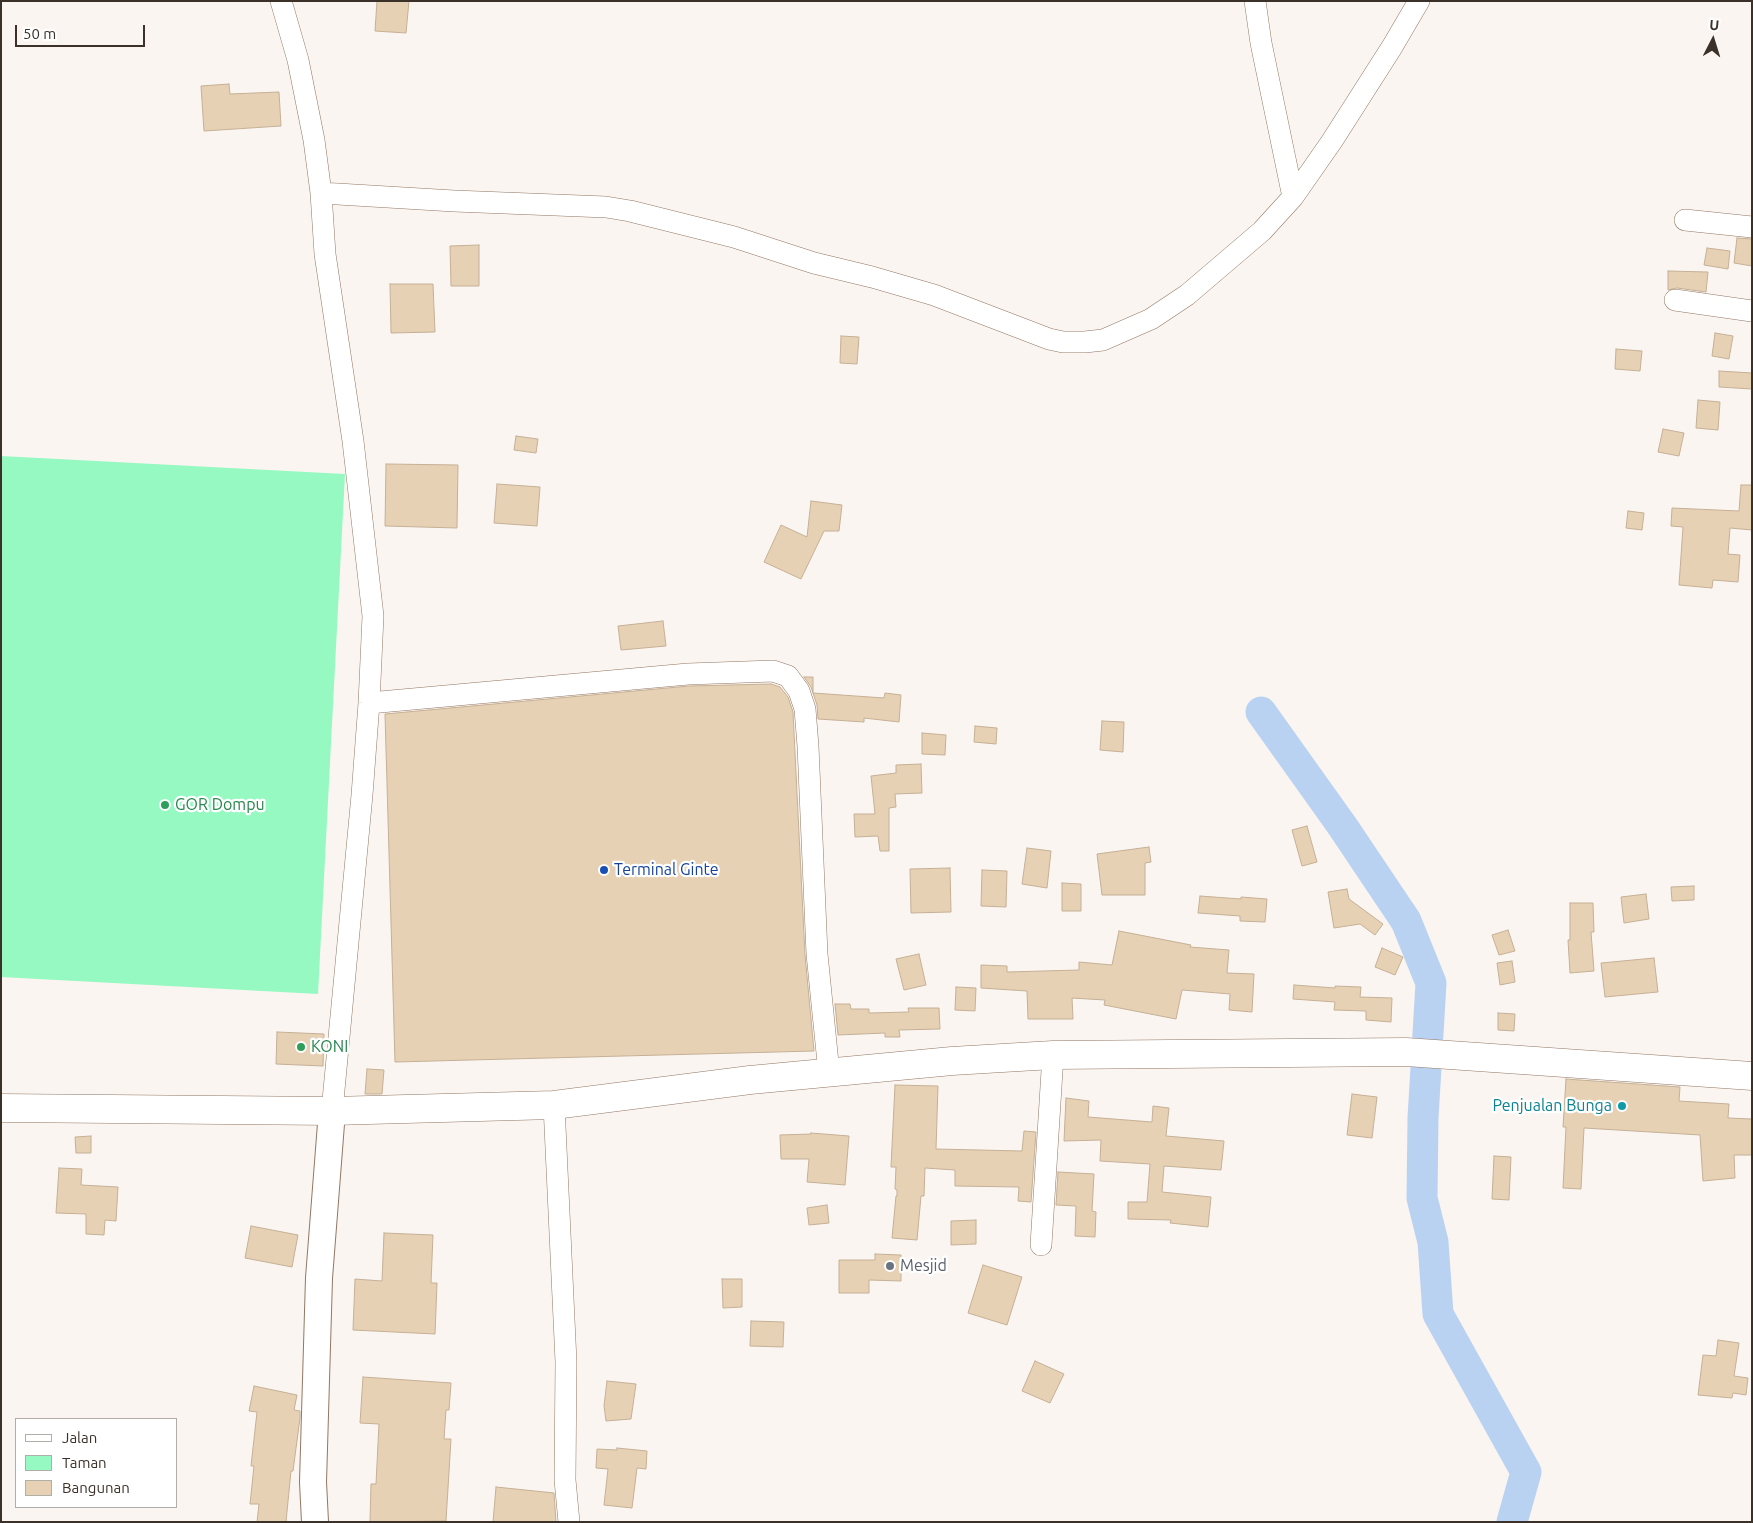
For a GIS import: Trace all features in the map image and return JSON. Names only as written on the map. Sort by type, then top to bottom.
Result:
[{"type":"highway","points":[[1,1108],[332,1111],[554,1105],[750,1080],[952,1061],[1053,1055],[1406,1052],[1752,1076]]},
{"type":"main road","points":[[315,1522],[313,1482],[319,1287],[332,1111]]},
{"type":"street","points":[[281,1],[296,52],[314,140],[321,193],[325,254],[354,450],[373,616],[370,703],[332,1111]]},
{"type":"street","points":[[1255,1],[1263,52],[1293,197]]},
{"type":"street","points":[[321,193],[606,207],[630,211],[734,237],[814,263],[934,295],[1049,339],[1063,342],[1103,340],[1151,319],[1187,295],[1262,231],[1293,197],[1337,133],[1419,1]]},
{"type":"street","points":[[1685,220],[1752,227]]},
{"type":"street","points":[[1675,300],[1752,311]]},
{"type":"street","points":[[370,703],[688,674],[773,671],[788,676],[799,691],[805,709],[817,954],[829,1073]]},
{"type":"street","points":[[1041,1246],[1053,1055]]},
{"type":"street","points":[[554,1105],[566,1362],[565,1480],[569,1522]]},
{"type":"green space","name":"GOR Dompu","points":[[1,456],[345,474],[318,994],[1,977]]},
{"type":"building","points":[[377,1],[409,1],[406,33],[375,31]]},
{"type":"building","points":[[229,84],[230,94],[279,92],[281,126],[204,131],[201,86]]},
{"type":"building","points":[[1737,238],[1752,239],[1752,266],[1734,263]]},
{"type":"building","points":[[479,245],[479,286],[451,286],[450,246]]},
{"type":"building","points":[[1707,248],[1730,251],[1728,269],[1704,265]]},
{"type":"building","points":[[1668,271],[1708,272],[1706,292],[1677,288],[1668,290]]},
{"type":"building","points":[[390,284],[433,284],[435,332],[391,333]]},
{"type":"building","points":[[1715,333],[1733,336],[1729,359],[1712,356]]},
{"type":"building","points":[[841,336],[859,337],[857,364],[840,363]]},
{"type":"building","points":[[1616,349],[1642,351],[1640,371],[1615,369]]},
{"type":"building","points":[[1719,371],[1752,373],[1752,389],[1719,387]]},
{"type":"building","points":[[1698,400],[1720,402],[1718,430],[1696,428]]},
{"type":"building","points":[[1663,429],[1684,433],[1679,456],[1658,452]]},
{"type":"building","points":[[516,436],[538,439],[536,453],[514,450]]},
{"type":"building","points":[[386,464],[458,465],[457,528],[385,526]]},
{"type":"building","points":[[497,484],[540,487],[537,526],[494,523]]},
{"type":"building","points":[[1741,485],[1752,485],[1752,530],[1730,528],[1728,554],[1740,555],[1738,582],[1713,580],[1712,588],[1679,585],[1683,527],[1671,526],[1672,508],[1739,511]]},
{"type":"building","points":[[811,501],[842,505],[839,531],[824,531],[801,579],[764,562],[781,525],[807,537]]},
{"type":"building","points":[[1628,511],[1644,513],[1642,530],[1626,528]]},
{"type":"building","points":[[663,621],[666,646],[621,650],[618,626]]},
{"type":"building","points":[[804,677],[813,677],[813,693],[811,687]]},
{"type":"building","name":"Terminal Ginte","points":[[771,684],[780,687],[788,697],[793,712],[805,955],[814,1051],[395,1062],[385,714],[689,686]]},
{"type":"building","points":[[813,693],[884,698],[885,693],[901,695],[899,722],[864,718],[864,722],[818,719],[817,705]]},
{"type":"building","points":[[1102,721],[1124,722],[1123,752],[1100,750]]},
{"type":"building","points":[[975,726],[997,728],[996,744],[974,742]]},
{"type":"building","points":[[922,733],[946,735],[945,755],[922,754]]},
{"type":"building","points":[[921,764],[922,793],[895,794],[896,807],[889,808],[889,851],[880,851],[878,836],[855,837],[854,814],[875,814],[871,776],[896,773],[896,765]]},
{"type":"building","points":[[1307,826],[1317,862],[1302,866],[1292,830]]},
{"type":"building","points":[[1149,847],[1151,862],[1145,863],[1145,895],[1102,895],[1097,854]]},
{"type":"building","points":[[1027,848],[1051,851],[1047,888],[1022,884]]},
{"type":"building","points":[[950,868],[951,912],[911,913],[910,869]]},
{"type":"building","points":[[982,870],[1007,871],[1006,907],[981,906]]},
{"type":"building","points":[[1062,883],[1081,884],[1081,911],[1062,911]]},
{"type":"building","points":[[1694,886],[1694,900],[1672,901],[1671,887]]},
{"type":"building","points":[[1347,889],[1349,899],[1383,924],[1375,935],[1360,924],[1334,928],[1328,892]]},
{"type":"building","points":[[1646,894],[1649,919],[1624,923],[1621,897]]},
{"type":"building","points":[[1200,896],[1267,899],[1265,922],[1240,921],[1240,916],[1198,913]]},
{"type":"building","points":[[1570,903],[1593,903],[1594,932],[1591,932],[1594,971],[1570,973],[1568,940],[1570,940]]},
{"type":"building","points":[[1508,930],[1515,951],[1499,955],[1492,935]]},
{"type":"building","points":[[1119,931],[1191,945],[1190,947],[1229,950],[1227,973],[1254,974],[1252,1012],[1229,1010],[1230,994],[1182,990],[1176,1019],[1104,1005],[1105,1000],[1072,998],[1073,1019],[1028,1019],[1027,991],[981,988],[981,965],[1007,966],[1007,972],[1079,970],[1079,962],[1112,965]]},
{"type":"building","points":[[1382,948],[1403,957],[1395,975],[1375,967]]},
{"type":"building","points":[[919,954],[926,985],[904,990],[896,959]]},
{"type":"building","points":[[1654,958],[1658,992],[1605,997],[1601,963]]},
{"type":"building","points":[[1512,961],[1515,982],[1500,985],[1497,963]]},
{"type":"building","points":[[1294,985],[1335,988],[1335,986],[1361,987],[1360,997],[1392,998],[1391,1022],[1366,1020],[1366,1011],[1334,1010],[1335,1002],[1293,999]]},
{"type":"building","points":[[956,987],[976,988],[975,1011],[955,1010]]},
{"type":"building","points":[[835,1004],[850,1004],[851,1009],[869,1009],[869,1013],[909,1012],[908,1008],[939,1008],[940,1029],[899,1030],[900,1037],[885,1037],[885,1033],[838,1035]]},
{"type":"building","points":[[1498,1013],[1515,1014],[1514,1031],[1498,1030]]},
{"type":"building","points":[[277,1032],[324,1034],[323,1066],[276,1064]]},
{"type":"building","points":[[367,1069],[384,1070],[382,1094],[365,1094]]},
{"type":"building","points":[[1566,1079],[1680,1087],[1679,1101],[1729,1104],[1728,1118],[1752,1119],[1752,1155],[1734,1155],[1735,1178],[1703,1181],[1700,1135],[1584,1128],[1581,1189],[1563,1188],[1566,1127],[1563,1127]]},
{"type":"building","points":[[895,1085],[938,1086],[936,1149],[1022,1151],[1024,1131],[1036,1132],[1031,1202],[1018,1201],[1019,1187],[955,1186],[955,1170],[925,1168],[924,1196],[921,1196],[917,1240],[892,1238],[897,1196],[897,1190],[895,1189],[896,1167],[891,1167]]},
{"type":"building","points":[[1352,1094],[1377,1097],[1372,1138],[1347,1135]]},
{"type":"building","points":[[1066,1098],[1089,1101],[1088,1117],[1152,1122],[1153,1106],[1169,1108],[1166,1136],[1224,1141],[1221,1170],[1164,1166],[1162,1192],[1211,1197],[1208,1227],[1170,1223],[1171,1220],[1128,1219],[1128,1202],[1147,1202],[1150,1164],[1100,1161],[1101,1140],[1064,1141]]},
{"type":"building","points":[[811,1133],[849,1136],[845,1185],[807,1182],[809,1159],[781,1159],[780,1135]]},
{"type":"building","points":[[91,1136],[91,1153],[76,1153],[75,1137]]},
{"type":"building","points":[[1494,1156],[1511,1157],[1509,1200],[1492,1199]]},
{"type":"building","points":[[59,1168],[82,1169],[81,1185],[118,1187],[116,1221],[105,1220],[104,1235],[86,1234],[86,1214],[56,1213]]},
{"type":"building","points":[[1058,1172],[1094,1174],[1092,1211],[1096,1212],[1095,1237],[1075,1236],[1076,1206],[1056,1205]]},
{"type":"building","points":[[827,1205],[829,1223],[809,1225],[807,1208]]},
{"type":"building","points":[[976,1220],[976,1244],[951,1245],[951,1221]]},
{"type":"building","points":[[251,1226],[298,1235],[292,1267],[245,1258]]},
{"type":"building","points":[[384,1233],[433,1235],[431,1283],[437,1283],[435,1334],[353,1330],[355,1279],[382,1281]]},
{"type":"building","points":[[875,1254],[901,1255],[901,1281],[869,1280],[869,1293],[839,1293],[839,1260],[875,1260]]},
{"type":"building","points":[[983,1265],[1022,1277],[1007,1325],[968,1313]]},
{"type":"building","points":[[722,1279],[742,1279],[742,1307],[723,1308]]},
{"type":"building","points":[[751,1321],[784,1322],[783,1347],[750,1346]]},
{"type":"building","points":[[1718,1340],[1739,1343],[1734,1376],[1748,1378],[1746,1395],[1733,1393],[1732,1398],[1698,1395],[1703,1355],[1716,1356]]},
{"type":"building","points":[[1035,1361],[1064,1374],[1050,1403],[1022,1391]]},
{"type":"building","points":[[363,1377],[451,1383],[449,1410],[446,1410],[444,1439],[451,1439],[446,1521],[370,1522],[371,1484],[376,1484],[379,1424],[360,1423]]},
{"type":"building","points":[[607,1381],[636,1384],[631,1419],[606,1421],[604,1406]]},
{"type":"building","points":[[254,1386],[297,1395],[294,1410],[300,1411],[300,1418],[293,1471],[291,1471],[286,1522],[257,1522],[259,1504],[250,1504],[254,1466],[251,1466],[257,1412],[249,1411]]},
{"type":"building","points":[[617,1448],[647,1451],[646,1469],[637,1468],[632,1508],[604,1505],[608,1469],[596,1468],[597,1449],[617,1450]]},
{"type":"building","points":[[496,1487],[554,1493],[556,1522],[493,1522]]},
{"type":"waterway","points":[[1261,712],[1343,827],[1406,921],[1431,983],[1423,1118],[1422,1198],[1433,1242],[1438,1314],[1526,1472],[1512,1522]]},
{"type":"place","name":"GOR Dompu","points":[[165,805]]},
{"type":"place","name":"Terminal Ginte","points":[[604,870]]},
{"type":"place","name":"KONI","points":[[301,1047]]},
{"type":"place","name":"Penjualan Bunga","points":[[1622,1106]]},
{"type":"place","name":"Mesjid","points":[[890,1266]]}]
